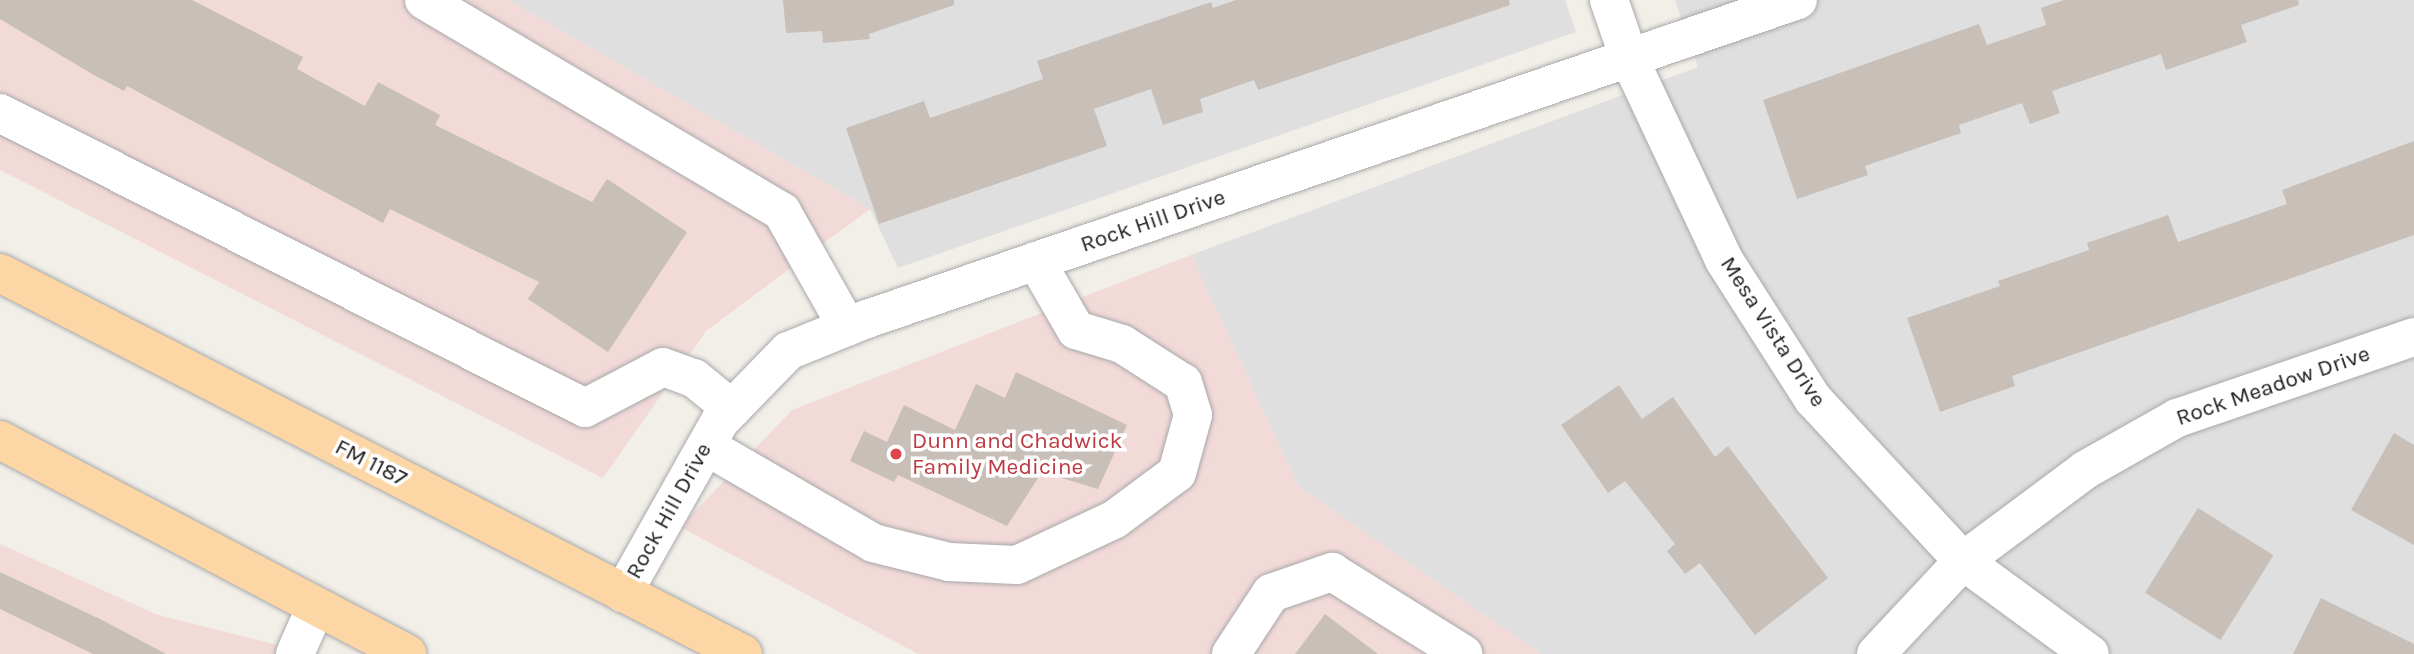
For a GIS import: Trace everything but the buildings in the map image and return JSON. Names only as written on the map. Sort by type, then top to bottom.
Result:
[{"type":"main road","name":"FM 1187","points":[[0,273],[743,654]]},
{"type":"main road","points":[[0,440],[407,654]]},
{"type":"street","points":[[424,0],[782,212],[847,327]]},
{"type":"street","name":"Mesa Vista Drive","points":[[1609,0],[1629,58],[1724,260],[1813,399],[1963,561],[2090,654]]},
{"type":"street","name":"Rock Hill Drive","points":[[624,593],[706,446],[732,409],[788,351],[847,327],[1035,261],[1798,0]]},
{"type":"street","points":[[0,113],[585,408],[663,367],[694,378],[732,409]]},
{"type":"street","points":[[706,446],[873,543],[949,562],[1017,565],[1115,519],[1177,473],[1193,415],[1183,383],[1122,344],[1076,330],[1035,261]]},
{"type":"street","name":"Rock Meadow Drive","points":[[1876,654],[1963,561],[2084,470],[2177,418],[2414,337]]},
{"type":"street","points":[[1231,654],[1271,593],[1332,572],[1463,654]]},
{"type":"street","points":[[295,654],[316,606]]},
{"type":"shaded area","points":[[0,0],[508,0],[870,209],[706,331],[603,478],[0,170]]},
{"type":"shaded area","points":[[508,0],[1565,0],[1576,32],[898,268],[870,209]]},
{"type":"shaded area","points":[[1675,0],[2414,0],[2414,654],[1541,654],[1298,486],[1191,255],[1698,67]]},
{"type":"shaded area","points":[[1191,255],[1298,486],[1541,654],[918,654],[680,527],[792,410]]},
{"type":"shaded area","points":[[0,544],[158,615],[314,654],[0,654]]},
{"type":"place","name":"Dunn and Chadwick Family Medicine","points":[[896,454]]}]
